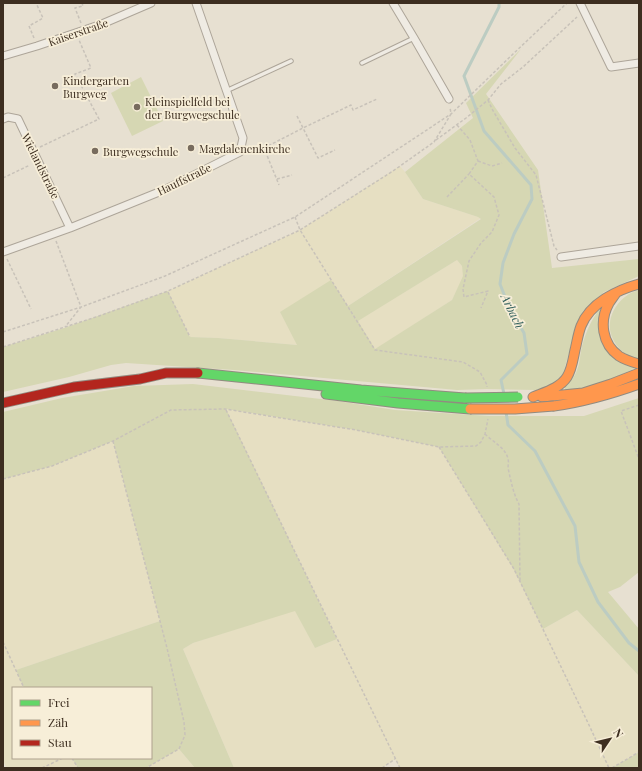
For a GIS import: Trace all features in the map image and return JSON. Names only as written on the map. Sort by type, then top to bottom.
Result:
[{"type":"main road","points":[[533,397],[549,391],[560,384],[567,376],[571,367],[582,326],[594,307],[617,292],[639,284]]},
{"type":"main road","points":[[617,292],[609,304],[603,323],[603,332],[609,346],[619,357],[639,364]]},
{"type":"main road","points":[[3,403],[74,387],[140,379],[166,373],[196,373],[361,390],[465,398],[557,396],[582,393],[617,383],[639,373]]},
{"type":"main road","points":[[140,379],[204,381],[286,387],[420,406],[470,409],[515,408],[571,404],[591,400],[639,384]]},
{"type":"street","name":"Kaiserstraße","points":[[3,56],[102,24],[151,3]]},
{"type":"street","points":[[196,3],[243,138],[240,152]]},
{"type":"street","points":[[392,3],[449,99]]},
{"type":"street","points":[[580,3],[611,67],[639,63]]},
{"type":"street","name":"Wielandstraße","points":[[3,119],[8,117],[18,119],[70,228]]},
{"type":"street","name":"Hauffstraße","points":[[3,252],[70,228],[164,190],[240,152]]},
{"type":"street","points":[[561,257],[639,246]]},
{"type":"lane","points":[[362,63],[414,38]]},
{"type":"lane","points":[[226,91],[291,61]]},
{"type":"path","points":[[36,3],[43,18],[29,26],[37,46]]},
{"type":"path","points":[[82,3],[83,6],[75,8],[84,30]]},
{"type":"path","points":[[3,332],[81,307],[165,276],[295,217],[451,114],[567,3]]},
{"type":"path","points":[[3,347],[64,328],[168,291],[300,230],[393,171],[457,125],[488,100],[501,84],[523,67],[584,11]]},
{"type":"path","points":[[33,151],[99,119],[75,74],[91,68],[76,33]]},
{"type":"path","points":[[240,152],[264,148],[351,105],[353,110],[377,99]]},
{"type":"path","points":[[488,100],[515,148],[536,174],[554,246],[561,257]]},
{"type":"path","points":[[434,142],[451,114]]},
{"type":"path","points":[[297,116],[318,158],[335,150]]},
{"type":"path","points":[[457,125],[470,140],[478,161],[492,166],[502,163]]},
{"type":"path","points":[[264,148],[279,185]]},
{"type":"path","points":[[3,178],[38,161]]},
{"type":"path","points":[[447,197],[470,174],[478,161]]},
{"type":"path","points":[[470,174],[494,197],[499,215],[492,232],[481,243],[470,261],[463,289],[464,298],[488,291],[481,308]]},
{"type":"path","points":[[277,179],[292,175]]},
{"type":"path","points":[[295,217],[300,230],[375,350],[463,362],[480,372],[487,385]]},
{"type":"path","points":[[53,234],[81,307]]},
{"type":"path","points":[[3,252],[31,309]]},
{"type":"path","points":[[168,291],[190,337]]},
{"type":"path","points":[[64,328],[81,307]]},
{"type":"path","points":[[639,405],[621,411],[639,459]]},
{"type":"path","points":[[225,409],[400,768]]},
{"type":"path","points":[[3,479],[52,466],[113,441],[171,410],[225,409],[356,430],[439,447],[476,446],[481,442],[485,434],[489,416]]},
{"type":"path","points":[[485,434],[504,451],[508,460],[514,493],[519,504],[520,583]]},
{"type":"path","points":[[113,441],[165,641],[184,722],[185,736],[179,749],[146,768]]},
{"type":"path","points":[[439,447],[514,569],[609,768]]},
{"type":"path","points":[[3,642],[24,687]]},
{"type":"path","points":[[612,768],[639,752]]},
{"type":"path","points":[[42,768],[60,759]]},
{"type":"path","points":[[73,759],[78,768]]},
{"type":"path","points":[[382,768],[395,759]]},
{"type":"shaded area","points":[[400,166],[423,199],[481,218],[348,306],[280,312],[298,345],[190,337],[168,291],[300,230]]},
{"type":"shaded area","points":[[457,260],[462,266],[464,276],[452,300],[375,350],[357,321]]},
{"type":"shaded area","points":[[225,409],[356,430],[439,447],[514,569],[543,629],[577,610],[639,676],[639,751],[612,768],[400,768],[395,759],[382,768],[234,768],[183,649],[193,643],[295,610],[315,648],[337,639]]},
{"type":"shaded area","points":[[113,441],[160,621],[16,670],[24,687],[12,687],[12,759],[73,759],[78,768],[7,768],[3,761],[3,479],[52,466]]},
{"type":"shaded area","points":[[179,749],[195,768],[146,768]]},
{"type":"green space","points":[[521,49],[486,94],[538,170],[552,268],[639,259],[639,276],[604,292],[583,311],[574,335],[563,374],[552,385],[536,390],[457,390],[234,370],[126,363],[111,365],[69,377],[3,392],[3,347],[64,328],[168,291],[190,337],[297,345],[280,312],[331,280],[348,306],[481,219],[423,199],[405,172],[473,118],[466,103]],"holes":[[[457,260],[462,266],[463,276],[452,300],[375,349],[358,321]]]},
{"type":"green space","name":"Kleinspielfeld bei der Burgwegschule","points":[[141,77],[163,121],[132,136],[111,93]]},
{"type":"green space","points":[[639,290],[639,359],[628,356],[619,348],[611,334],[610,323],[613,312],[620,302],[629,294]]},
{"type":"green space","points":[[603,305],[600,334],[638,367],[600,384],[566,391],[564,387],[576,373],[582,346],[588,329]]},
{"type":"green space","points":[[193,384],[338,401],[395,410],[489,416],[584,416],[639,398],[639,572],[620,587],[608,592],[639,629],[639,676],[577,610],[543,629],[513,568],[439,447],[356,430],[226,409],[337,639],[315,648],[295,611],[193,643],[183,649],[234,768],[195,768],[179,749],[146,768],[78,768],[73,759],[152,759],[152,687],[24,687],[16,670],[160,621],[113,441],[52,466],[3,479],[3,412],[62,398],[134,386]]},
{"type":"green space","points":[[639,752],[639,768],[612,768]]},
{"type":"waterway","name":"Arbach","points":[[499,3],[499,7],[464,76],[484,131],[531,185],[532,199],[514,234],[503,263],[500,284],[509,307],[524,333],[527,354],[501,380],[504,394]]},
{"type":"waterway","name":"Arbach","points":[[506,412],[508,425],[535,451],[575,526],[579,562],[598,602],[629,643],[639,651]]},
{"type":"traffic: fast","points":[[198,373],[361,390],[465,398]]},
{"type":"traffic: fast","points":[[326,394],[398,403],[470,409]]},
{"type":"traffic: fast","points":[[465,398],[518,397]]},
{"type":"traffic: slow","points":[[533,397],[556,387],[567,377],[571,367],[581,326],[591,311],[598,304],[613,294],[639,284]]},
{"type":"traffic: slow","points":[[616,293],[609,303],[604,317],[603,325],[606,339],[613,351],[619,356],[639,364]]},
{"type":"traffic: slow","points":[[542,397],[583,393],[639,373]]},
{"type":"traffic: slow","points":[[554,406],[597,397],[639,384]]},
{"type":"traffic: slow","points":[[470,409],[515,409],[554,406]]},
{"type":"traffic: jam","points":[[3,403],[74,387],[140,379],[166,373],[198,373]]},
{"type":"place","name":"Kindergarten Burgweg","points":[[55,86]]},
{"type":"place","name":"Kleinspielfeld bei der Burgwegschule","points":[[137,107]]},
{"type":"place","name":"Magdalenenkirche","points":[[191,148]]},
{"type":"place","name":"Burgwegschule","points":[[95,151]]}]
